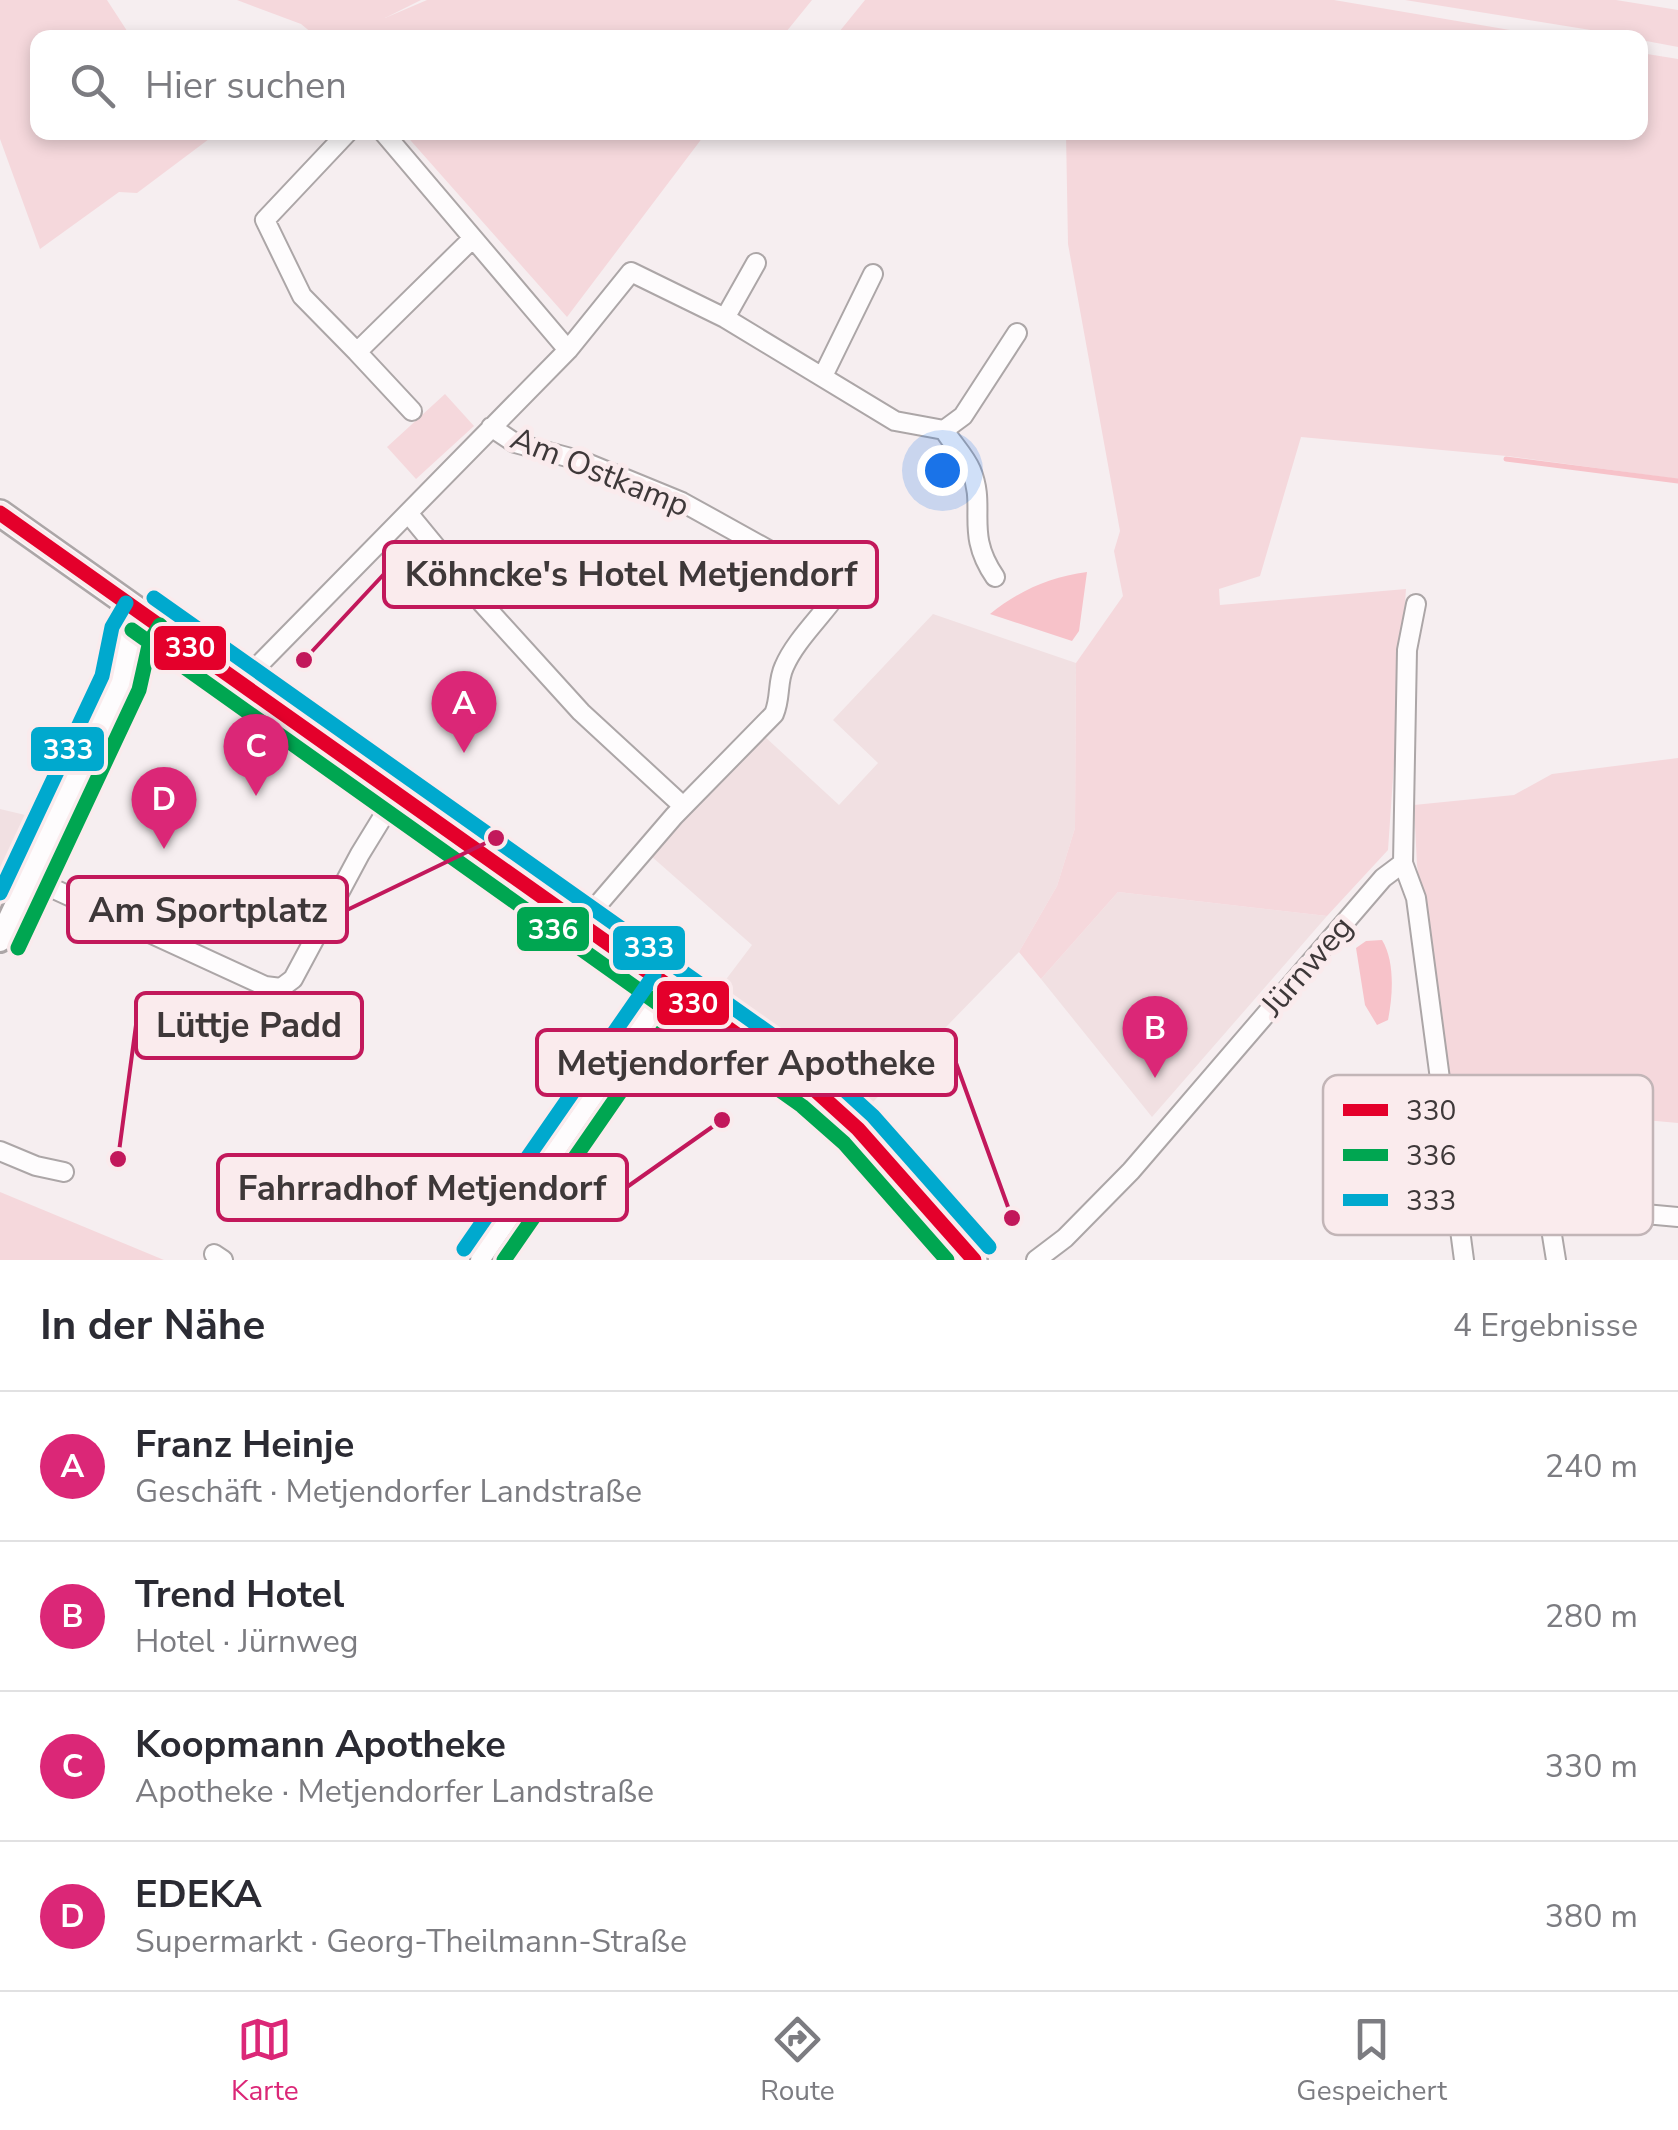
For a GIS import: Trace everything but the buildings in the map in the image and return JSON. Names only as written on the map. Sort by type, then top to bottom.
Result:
[{"type":"main road","points":[[0,513],[828,1101],[895,1169],[974,1260]]},
{"type":"street","points":[[341,140],[266,220],[302,296],[412,410]]},
{"type":"street","points":[[390,140],[568,350]]},
{"type":"street","points":[[357,352],[472,239]]},
{"type":"street","points":[[725,318],[756,262]]},
{"type":"street","points":[[491,427],[568,350],[631,272],[725,318],[895,421],[944,430],[970,470],[976,495],[978,542],[983,560],[996,577]]},
{"type":"street","points":[[823,376],[873,274]]},
{"type":"street","points":[[944,430],[962,416],[1017,334]]},
{"type":"street","name":"Am Ostkamp","points":[[242,682],[491,427],[515,443],[582,461],[682,502],[828,583],[837,594],[785,664],[774,714],[683,806],[582,923]]},
{"type":"street","points":[[408,513],[482,603],[582,712],[683,806]]},
{"type":"street","points":[[1416,604],[1407,650],[1402,863],[1416,898],[1439,1075]]},
{"type":"street","points":[[0,940],[121,682],[131,633],[153,622]]},
{"type":"street","points":[[30,878],[265,986],[282,988],[293,979],[398,792]]},
{"type":"street","name":"Jürnweg","points":[[1036,1260],[1065,1238],[1131,1171],[1382,878],[1402,863]]},
{"type":"street","points":[[480,1260],[670,986]]},
{"type":"street","points":[[0,1151],[36,1166],[64,1172]]},
{"type":"street","points":[[1653,1215],[1678,1217]]},
{"type":"street","points":[[1461,1235],[1464,1260]]},
{"type":"street","points":[[1553,1235],[1556,1260]]},
{"type":"shaded area","points":[[0,0],[107,0],[126,30],[30,30],[30,140],[208,140],[137,193],[119,192],[40,249],[0,139]]},
{"type":"shaded area","points":[[237,0],[421,0],[385,18],[427,0],[812,0],[788,30],[308,30]]},
{"type":"shaded area","points":[[865,0],[1334,0],[1510,30],[841,30]]},
{"type":"shaded area","points":[[1405,0],[1616,0],[1678,10],[1678,47],[1648,41],[1648,30],[1591,30]]},
{"type":"shaded area","points":[[1648,54],[1678,59],[1678,479],[1507,456],[1301,437],[1260,576],[1219,589],[1220,605],[1406,589],[1388,850],[1327,916],[1118,892],[1041,979],[1019,952],[1057,886],[1075,828],[1076,663],[1123,596],[1114,551],[1120,531],[1068,244],[1066,140],[1648,140]]},
{"type":"shaded area","points":[[410,140],[701,140],[567,317]]},
{"type":"shaded area","points":[[445,394],[474,426],[416,479],[387,447]]},
{"type":"shaded area","points":[[1087,572],[1079,631],[1072,641],[990,614],[1036,586]]},
{"type":"shaded area","points":[[933,614],[1076,663],[1075,828],[1057,886],[1019,952],[873,1102],[854,1095],[718,990],[752,945],[651,856],[763,735],[839,805],[878,763],[833,720]]},
{"type":"shaded area","points":[[1678,758],[1678,1123],[1653,1121],[1653,1075],[1444,1075],[1417,865],[1414,805],[1514,795],[1552,774]]},
{"type":"shaded area","points":[[0,809],[42,819],[0,911]]},
{"type":"shaded area","points":[[1118,892],[1327,916],[1152,1117],[1041,979]]},
{"type":"shaded area","points":[[1382,940],[1389,958],[1392,989],[1388,1020],[1377,1025],[1365,1005],[1356,948],[1366,941]]},
{"type":"shaded area","points":[[0,1192],[164,1260],[0,1260]]},
{"type":"waterway","points":[[1506,459],[1678,481]]},
{"type":"transit line","name":"330","points":[[0,513],[815,1090],[858,1129],[974,1260]]},
{"type":"transit line","name":"333","points":[[154,598],[827,1074],[873,1116],[989,1247]]},
{"type":"transit line","name":"333","points":[[0,893],[102,676],[112,627],[126,603]]},
{"type":"transit line","name":"336","points":[[18,948],[139,690],[150,641],[160,625]]},
{"type":"transit line","name":"336","points":[[132,630],[802,1106],[844,1143],[947,1260]]},
{"type":"transit line","name":"333","points":[[464,1249],[654,975]]},
{"type":"transit line","name":"336","points":[[504,1260],[686,997]]},
{"type":"place","name":"Köhncke's Hotel Metjendorf","points":[[304,660]]},
{"type":"place","name":"Franz Heinje","points":[[464,753]]},
{"type":"place","name":"Koopmann Apotheke","points":[[256,796]]},
{"type":"place","name":"Am Sportplatz","points":[[496,838]]},
{"type":"place","name":"EDEKA","points":[[164,849]]},
{"type":"place","name":"Trend Hotel","points":[[1155,1078]]},
{"type":"place","name":"Fahrradhof Metjendorf","points":[[722,1120]]},
{"type":"place","name":"Lüttje Padd","points":[[118,1159]]},
{"type":"place","name":"Metjendorfer Apotheke","points":[[1012,1218]]}]
